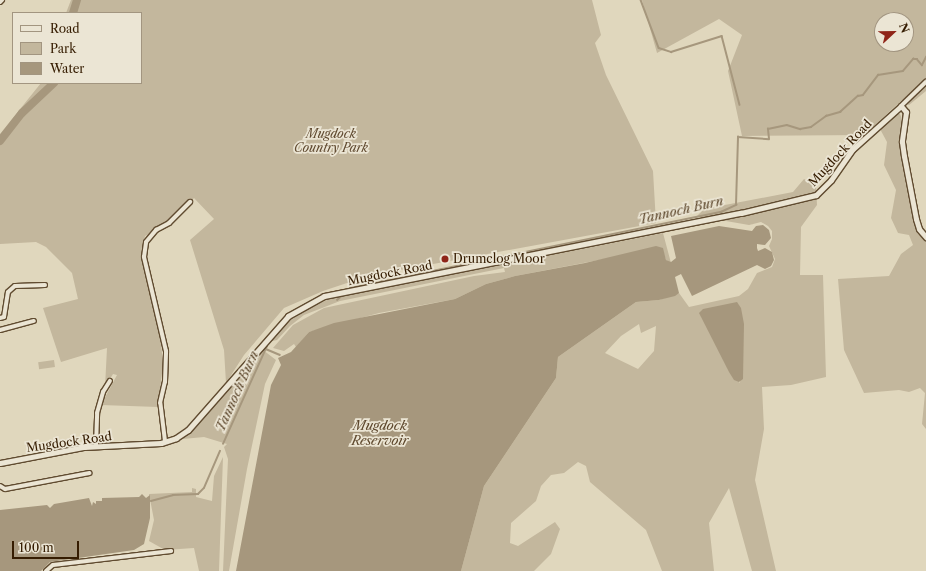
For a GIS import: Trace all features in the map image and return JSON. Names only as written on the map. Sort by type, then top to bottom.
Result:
[{"type":"street","points":[[926,82],[901,106],[906,112],[902,142],[916,219],[920,229],[926,236]]},
{"type":"street","name":"Mugdock Road","points":[[0,463],[96,446],[165,441],[188,430],[288,316],[324,296],[808,198],[822,190],[853,149],[901,106]]},
{"type":"street","points":[[165,441],[160,403],[165,382],[166,351],[144,257],[146,242],[156,230],[169,223],[190,202]]},
{"type":"street","points":[[0,318],[4,318],[8,292],[15,286],[45,285]]},
{"type":"street","points":[[0,330],[34,321]]},
{"type":"street","points":[[96,446],[97,413],[103,392],[110,381]]},
{"type":"street","points":[[0,486],[5,489],[90,473]]},
{"type":"street","points":[[46,571],[53,565],[171,551]]},
{"type":"green space","name":"Mugdock Country Park","points":[[71,0],[592,0],[601,35],[595,43],[606,75],[653,171],[656,223],[368,276],[323,291],[284,308],[244,355],[226,383],[224,350],[190,240],[214,219],[194,198],[175,221],[145,236],[141,257],[160,331],[163,365],[158,407],[101,405],[117,375],[113,374],[105,387],[107,348],[61,362],[43,308],[78,299],[72,273],[46,247],[36,242],[0,244],[0,134],[40,84],[142,84],[142,12],[66,12]]},
{"type":"green space","points":[[642,0],[926,0],[926,91],[909,105],[902,100],[864,135],[742,136],[728,71],[742,35],[719,19],[657,53]]},
{"type":"green space","points":[[897,113],[900,114],[902,119],[899,138],[917,233],[926,241],[926,429],[922,424],[925,393],[920,388],[909,392],[899,390],[864,393],[844,350],[838,279],[889,276],[901,254],[913,245],[909,235],[898,233],[891,218],[896,190],[884,165],[887,142],[880,129]]},
{"type":"green space","points":[[804,179],[816,186],[817,205],[801,227],[800,275],[823,275],[826,377],[791,385],[762,387],[764,429],[755,480],[776,571],[752,571],[729,488],[709,523],[714,571],[662,571],[646,530],[590,482],[586,466],[578,462],[564,473],[551,475],[541,486],[536,501],[511,523],[510,543],[518,546],[555,522],[560,529],[551,554],[534,571],[461,571],[484,486],[556,378],[558,357],[636,302],[659,300],[679,293],[689,307],[739,296],[748,289],[757,273],[772,267],[775,259],[769,246],[772,239],[772,231],[768,226],[761,222],[749,225],[697,216],[704,209],[793,192]],"holes":[[[738,304],[742,321],[740,383],[728,368],[701,311]],[[639,324],[641,333],[656,326],[654,351],[638,369],[605,353],[621,336]]]},
{"type":"green space","points":[[663,233],[671,263],[666,260],[662,248],[515,276],[486,284],[455,299],[379,313],[309,332],[296,347],[294,344],[284,351],[273,348],[293,325],[324,308],[474,276],[505,272],[504,268],[340,301],[304,315],[290,326],[277,340],[268,342],[282,326],[308,309],[329,299]]},
{"type":"green space","points":[[263,350],[276,360],[265,384],[247,469],[229,571],[223,571],[228,459],[224,447],[227,444],[204,437],[183,439],[180,437]]},
{"type":"green space","points":[[54,360],[55,367],[39,369],[38,362]]},
{"type":"green space","points":[[223,457],[219,571],[199,571],[194,548],[165,550],[149,541],[154,520],[149,494],[192,492],[192,488],[196,489],[196,497],[212,501],[214,476]]},
{"type":"water","name":"Mugdock Reservoir","points":[[763,225],[769,230],[771,238],[765,245],[757,244],[757,248],[758,251],[765,248],[772,252],[774,260],[771,266],[765,269],[757,265],[692,296],[681,274],[675,277],[679,293],[675,296],[659,300],[636,302],[558,357],[556,378],[484,486],[461,571],[236,571],[271,385],[281,365],[278,358],[291,352],[309,332],[334,323],[455,299],[486,284],[515,276],[585,263],[656,246],[663,248],[666,260],[671,262],[676,258],[671,236],[719,226],[752,231],[756,226]]},
{"type":"water","points":[[737,302],[741,308],[744,324],[743,379],[739,382],[734,380],[729,372],[699,313],[703,309]]},
{"type":"water","points":[[142,494],[146,498],[150,495],[150,518],[144,544],[134,550],[50,562],[41,571],[0,571],[0,510],[47,505],[50,508],[54,504],[89,498],[92,506],[93,502],[96,504],[96,501],[102,501],[102,498],[139,497]]},
{"type":"waterway","points":[[73,12],[77,0]]},
{"type":"waterway","points":[[641,0],[659,48],[671,52],[722,36],[740,105]]},
{"type":"waterway","name":"Tannoch Burn","points":[[350,288],[721,212],[736,205],[738,137],[769,139],[768,129],[787,125],[800,129],[811,127],[826,116],[840,112],[858,96],[863,95],[878,75],[903,71],[913,59],[917,59],[922,65],[926,57]]},
{"type":"waterway","points":[[0,141],[22,113],[53,84]]},
{"type":"waterway","name":"Tannoch Burn","points":[[337,300],[343,295]]},
{"type":"waterway","name":"Tannoch Burn","points":[[223,444],[267,346]]},
{"type":"waterway","points":[[266,349],[280,355]]},
{"type":"waterway","name":"Tannoch Burn","points":[[151,501],[173,495],[198,494],[204,488],[220,451]]},
{"type":"place","name":"Drumclog Moor","points":[[445,259]]}]
